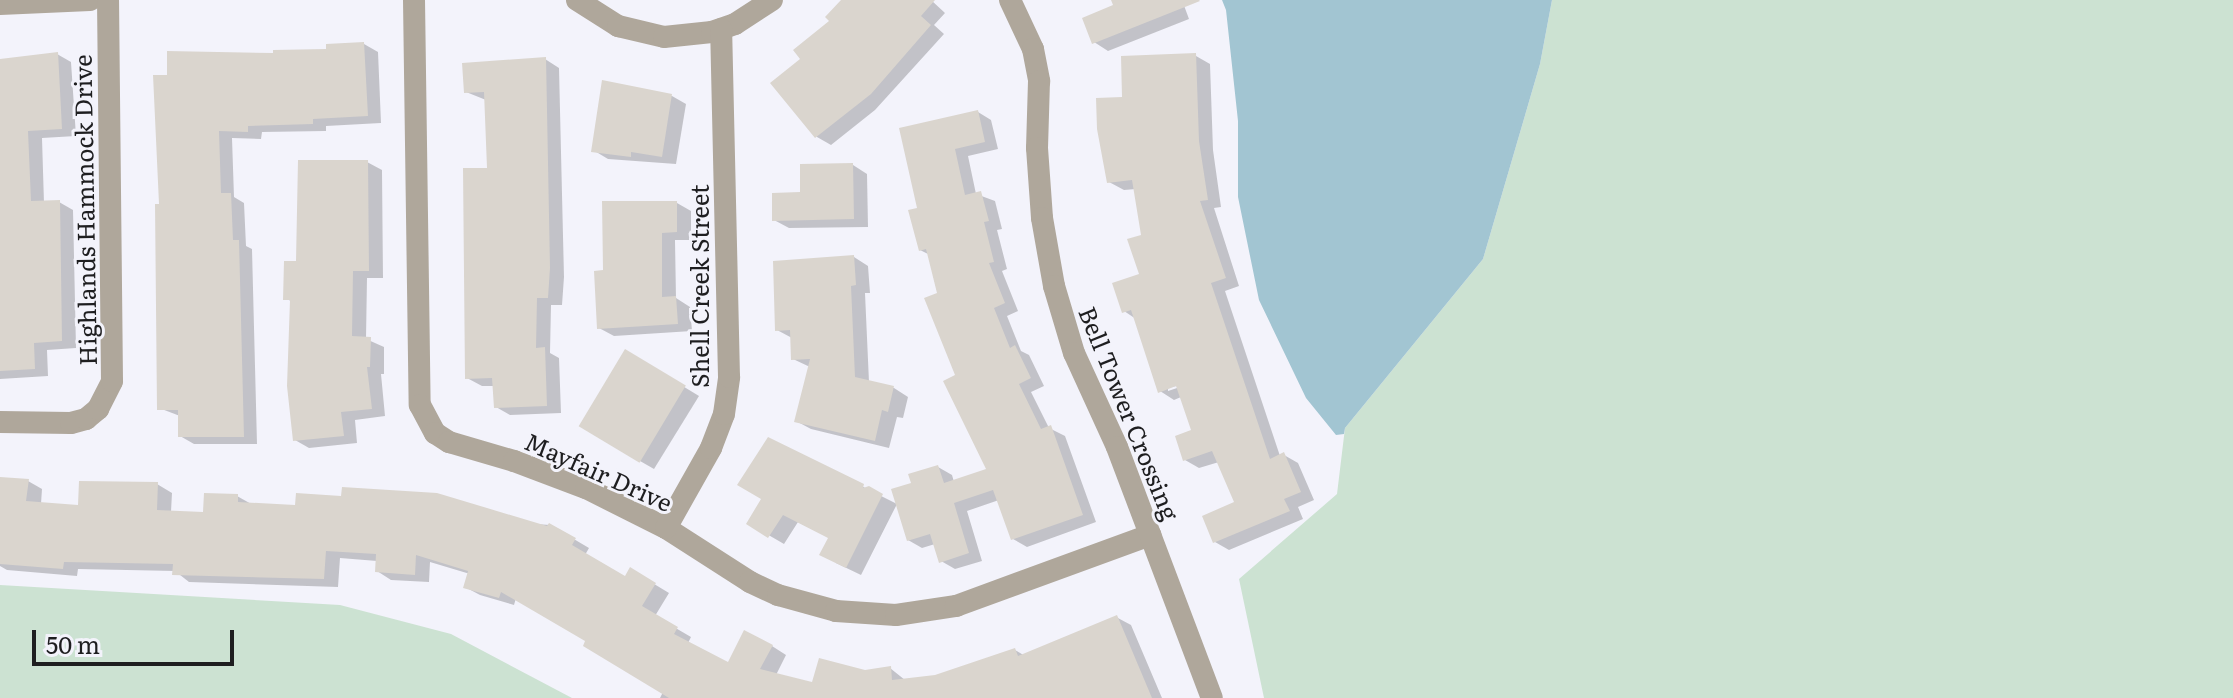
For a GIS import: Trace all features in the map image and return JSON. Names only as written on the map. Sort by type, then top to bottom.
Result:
[{"type":"street","points":[[0,4],[90,0]]},
{"type":"street","name":"Highlands Hammock Drive","points":[[0,422],[71,423],[86,419],[108,397],[112,381],[108,0]]},
{"type":"street","name":"Mayfair Drive","points":[[414,0],[420,405],[426,421],[449,442],[514,461],[586,488],[666,528],[750,582],[778,595],[836,611],[896,615],[927,613],[985,598],[1150,535]]},
{"type":"street","points":[[577,0],[596,15],[640,34],[689,36],[721,29],[756,12],[772,0]]},
{"type":"street","name":"Bell Tower Crossing","points":[[1010,0],[1033,49],[1039,81],[1037,148],[1042,218],[1054,286],[1074,353],[1117,447],[1212,698]]},
{"type":"street","name":"Shell Creek Street","points":[[666,528],[711,448],[724,414],[729,377],[721,29]]},
{"type":"green space","points":[[1552,0],[2233,0],[2233,698],[1264,698],[1239,579],[1337,494],[1345,428],[1483,259],[1540,64]]},
{"type":"green space","points":[[0,585],[340,605],[451,634],[572,698],[0,698]]},
{"type":"water","points":[[1222,0],[1552,0],[1540,64],[1483,259],[1345,428],[1344,434],[1336,435],[1306,398],[1259,300],[1238,197],[1238,121],[1226,10]]},
{"type":"building","points":[[841,0],[935,0],[921,16],[931,25],[871,94],[815,138],[770,83],[800,59],[793,50],[829,21],[825,17]]},
{"type":"building","points":[[1111,0],[1200,1],[1092,44],[1082,18],[1113,5]]},
{"type":"building","points":[[364,42],[368,116],[313,119],[313,124],[248,126],[248,132],[219,131],[221,193],[231,193],[233,240],[239,240],[244,437],[178,437],[178,410],[157,410],[155,204],[159,204],[153,75],[167,75],[167,51],[273,53],[273,50],[326,49],[326,44]]},
{"type":"building","points":[[58,52],[62,129],[28,131],[31,201],[60,200],[62,341],[34,343],[35,369],[0,371],[0,59]]},
{"type":"building","points":[[1196,53],[1199,141],[1208,200],[1200,201],[1226,278],[1211,283],[1270,459],[1284,452],[1301,492],[1284,499],[1290,511],[1213,543],[1202,516],[1234,502],[1212,451],[1183,461],[1175,436],[1191,430],[1176,386],[1158,393],[1131,310],[1122,313],[1112,283],[1139,274],[1127,239],[1141,235],[1132,180],[1107,183],[1097,129],[1096,98],[1122,97],[1121,56]]},
{"type":"building","points":[[546,57],[550,268],[548,298],[537,298],[536,348],[545,347],[547,406],[494,408],[492,378],[465,379],[463,168],[487,168],[484,92],[464,93],[462,63]]},
{"type":"building","points":[[602,80],[672,94],[662,157],[631,152],[631,157],[591,152]]},
{"type":"building","points":[[978,110],[985,142],[955,149],[965,195],[981,191],[989,221],[984,222],[994,262],[989,263],[1005,303],[994,308],[1010,348],[1015,345],[1031,378],[1019,384],[1041,429],[1051,425],[1083,515],[1011,540],[993,490],[954,503],[969,553],[939,563],[930,534],[907,541],[891,489],[911,483],[908,474],[938,465],[944,483],[986,469],[943,381],[955,375],[924,298],[937,293],[926,249],[919,251],[908,210],[917,208],[899,128]]},
{"type":"building","points":[[298,160],[368,160],[369,271],[353,271],[352,336],[371,337],[370,367],[367,367],[372,409],[341,412],[344,436],[293,441],[287,386],[290,300],[283,300],[284,261],[296,261]]},
{"type":"building","points":[[853,163],[854,219],[772,221],[772,193],[800,192],[800,164]]},
{"type":"building","points":[[602,201],[677,201],[677,232],[662,233],[662,297],[676,296],[678,324],[597,329],[594,271],[603,270]]},
{"type":"building","points":[[854,255],[856,285],[851,286],[855,377],[894,386],[888,412],[882,410],[875,441],[794,422],[810,359],[791,360],[790,330],[775,331],[773,261]]},
{"type":"building","points":[[625,349],[686,386],[640,463],[579,426]]},
{"type":"building","points":[[768,437],[864,484],[863,488],[869,486],[883,494],[846,568],[819,555],[828,538],[783,515],[768,538],[746,524],[761,499],[737,485]]},
{"type":"building","points":[[0,477],[29,479],[26,501],[78,505],[79,481],[158,482],[157,510],[203,512],[204,493],[238,494],[238,502],[295,505],[296,493],[341,496],[342,487],[437,493],[547,526],[549,523],[576,538],[572,545],[625,576],[630,567],[656,583],[642,606],[678,627],[674,634],[728,662],[744,630],[773,645],[760,669],[812,682],[819,658],[865,670],[891,666],[892,680],[935,675],[1015,648],[1018,656],[1117,615],[1152,698],[669,698],[583,646],[585,641],[501,592],[499,598],[463,588],[468,571],[416,555],[415,575],[375,572],[376,554],[326,551],[324,579],[172,575],[173,564],[64,562],[63,569],[0,564]]}]
